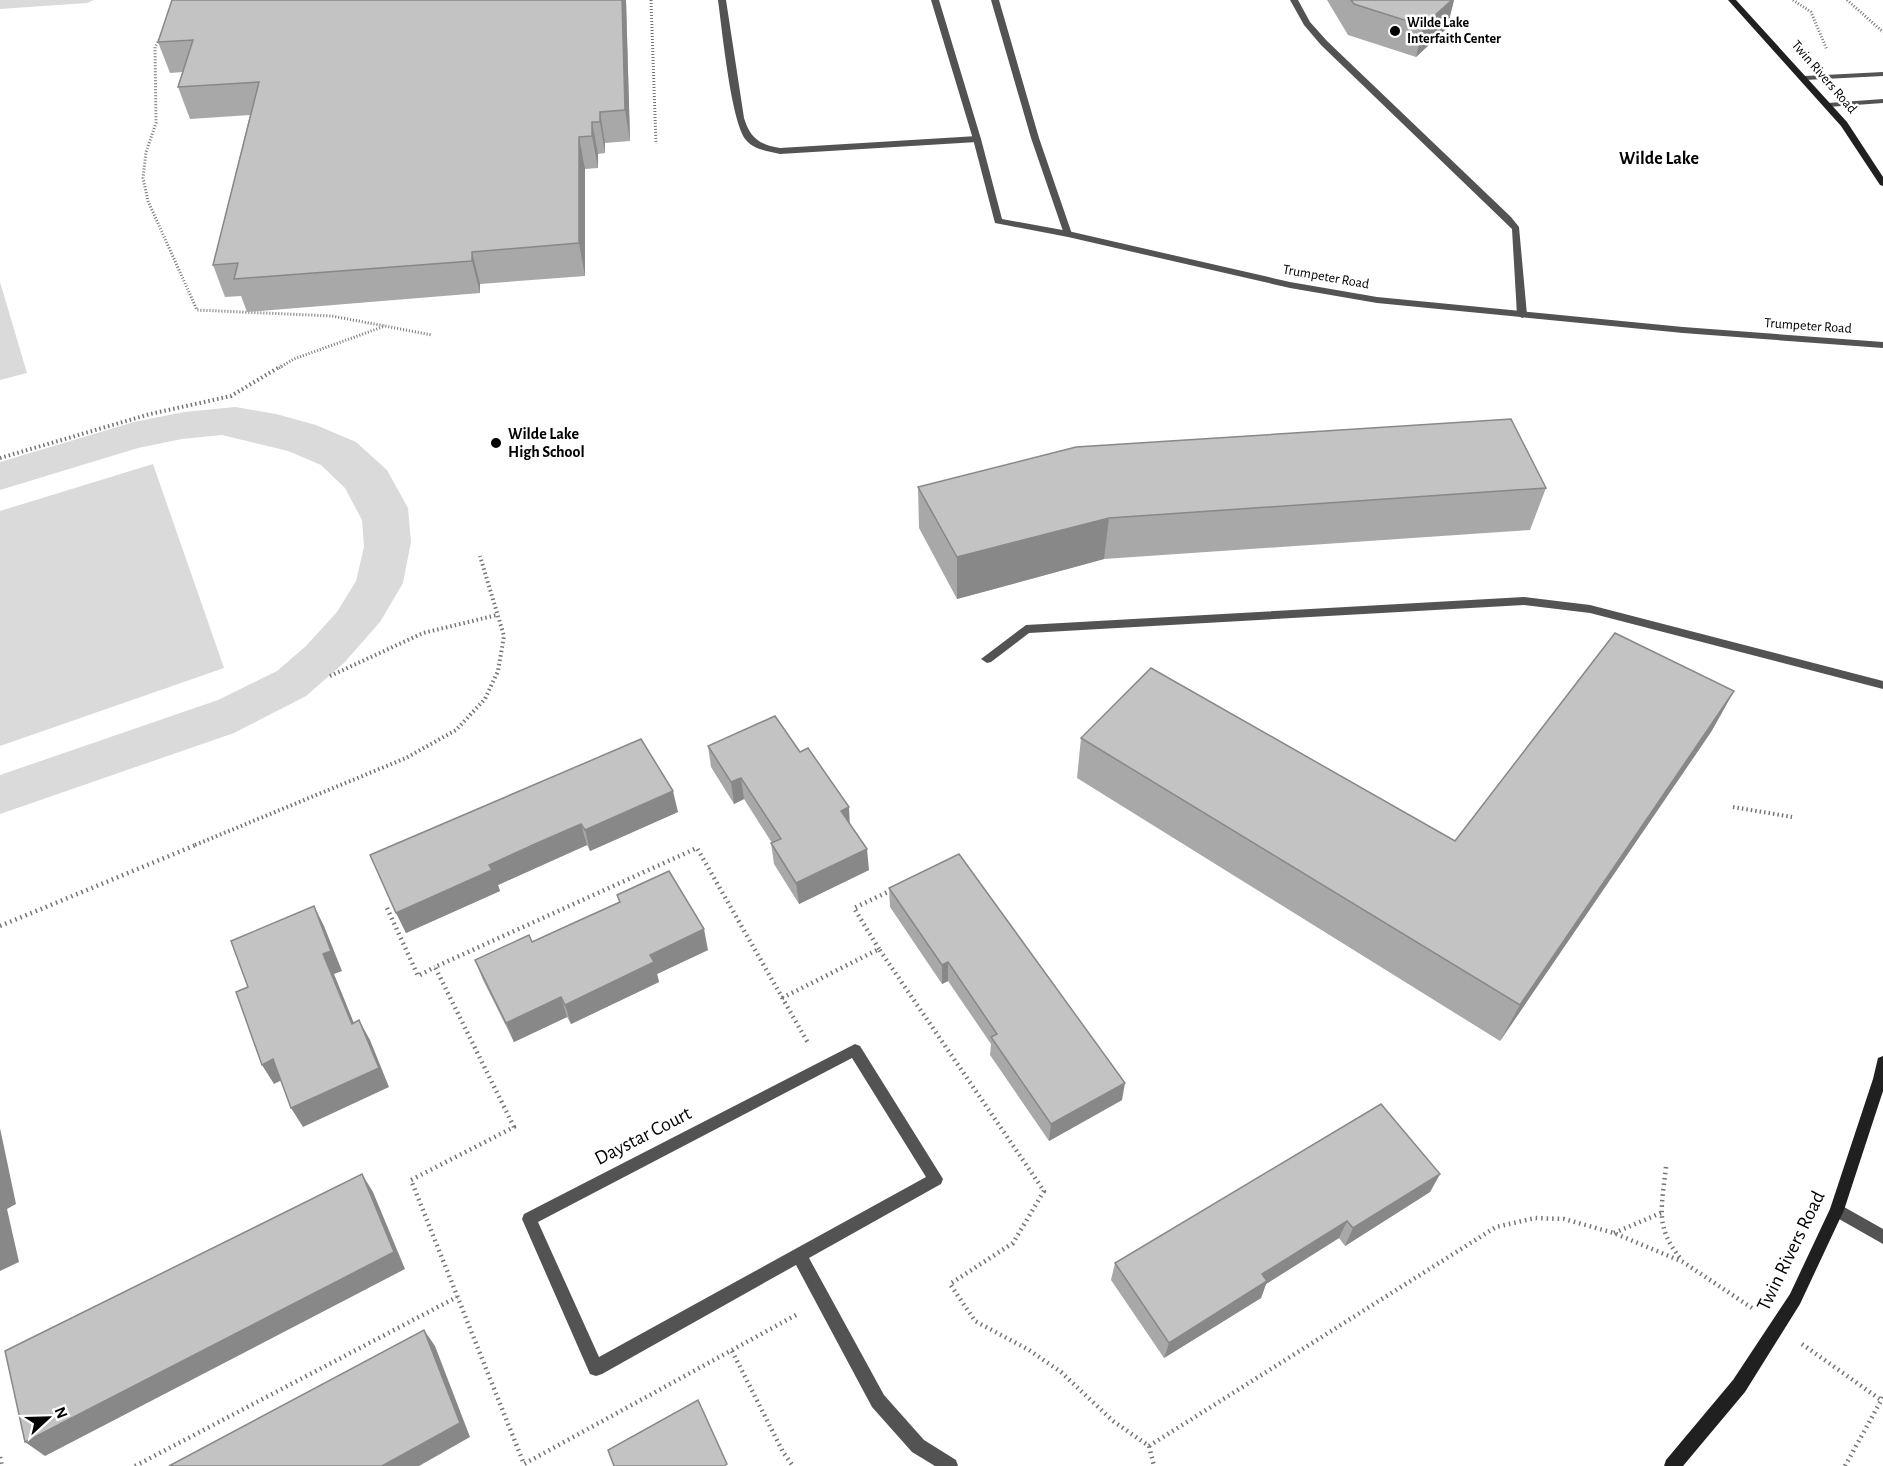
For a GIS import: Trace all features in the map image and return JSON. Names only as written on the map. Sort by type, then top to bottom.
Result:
[{"type":"street","points":[[723,0],[740,118],[744,134],[754,144],[780,151],[977,140]]},
{"type":"street","name":"Trumpeter Road","points":[[935,0],[977,140],[998,221],[1068,234],[1290,285],[1377,300],[1522,315],[1883,345]]},
{"type":"street","points":[[995,0],[1035,138],[1068,234]]},
{"type":"street","points":[[1294,0],[1324,43],[1516,229],[1522,315]]},
{"type":"street","name":"Twin Rivers Road","points":[[1732,0],[1828,105],[1861,148],[1883,183]]},
{"type":"street","points":[[1805,78],[1883,74]]},
{"type":"street","points":[[1828,105],[1883,101]]},
{"type":"street","points":[[987,659],[1026,629],[1524,600],[1590,609],[1883,685]]},
{"type":"street","name":"Daystar Court","points":[[855,1050],[936,1179],[799,1255],[596,1368],[529,1219],[855,1050]]},
{"type":"street","name":"Twin Rivers Road","points":[[1672,1466],[1739,1386],[1795,1299],[1837,1210],[1880,1079],[1883,1062]]},
{"type":"street","points":[[1837,1210],[1883,1236]]},
{"type":"street","points":[[799,1255],[878,1401],[918,1446],[950,1466]]},
{"type":"path","points":[[651,0],[656,144]]},
{"type":"path","points":[[1793,0],[1811,12],[1824,46]]},
{"type":"path","points":[[1847,0],[1883,32]]},
{"type":"path","points":[[161,37],[155,47],[156,123],[146,152],[143,178],[148,201],[198,310],[247,315],[297,313],[332,316],[432,335]]},
{"type":"path","points":[[0,458],[150,414],[231,396],[294,359],[386,326]]},
{"type":"path","points":[[0,926],[406,758],[456,730],[485,699],[498,671],[504,636],[480,556]]},
{"type":"path","points":[[330,676],[423,633],[497,615]]},
{"type":"path","points":[[1733,807],[1792,817]]},
{"type":"path","points":[[387,908],[418,976],[696,848],[822,1067]]},
{"type":"path","points":[[896,888],[854,908],[879,949],[1044,1191],[1013,1243],[950,1284],[975,1321],[1029,1350],[1061,1372],[1113,1421],[1149,1446],[1154,1466]]},
{"type":"path","points":[[782,998],[879,949]]},
{"type":"path","points":[[435,967],[514,1127]]},
{"type":"path","points":[[1666,1167],[1662,1213],[1667,1242],[1683,1262]]},
{"type":"path","points":[[1614,1233],[1662,1213]]},
{"type":"path","points":[[1149,1446],[1496,1227],[1535,1218],[1564,1219],[1614,1233],[1683,1262],[1882,1399],[1845,1466]]},
{"type":"path","points":[[135,1466],[458,1297]]},
{"type":"path","points":[[732,1351],[783,1452],[793,1466]]},
{"type":"path","points":[[0,1457],[2,1466]]},
{"type":"shaded area","points":[[0,0],[94,0],[87,3],[0,9]]},
{"type":"shaded area","points":[[0,282],[27,373],[0,380]]},
{"type":"shaded area","points":[[235,407],[276,414],[316,425],[356,442],[387,470],[408,508],[411,542],[403,583],[380,622],[344,663],[306,696],[234,733],[0,814],[0,775],[218,700],[277,671],[306,646],[337,612],[356,581],[364,547],[362,520],[345,488],[321,465],[288,451],[222,435],[182,439],[138,448],[0,490],[0,462],[134,422],[184,412]]},
{"type":"shaded area","points":[[153,464],[224,668],[0,746],[0,511]]},
{"type":"building","points":[[172,0],[622,0],[625,110],[600,112],[600,122],[592,122],[592,136],[579,137],[579,243],[472,252],[472,261],[234,279],[238,263],[213,265],[259,82],[178,87],[193,40],[158,42]]},
{"type":"building","points":[[1351,0],[1452,0],[1423,26],[1354,4]]},
{"type":"building","points":[[1511,419],[1546,488],[1109,518],[957,557],[918,487],[1076,447]]},
{"type":"building","points":[[1615,633],[1734,691],[1520,1005],[1081,738],[1151,668],[1455,841]]},
{"type":"building","points":[[775,716],[800,752],[808,748],[849,807],[841,811],[867,849],[796,883],[771,843],[781,839],[741,778],[731,782],[708,746]]},
{"type":"building","points":[[641,739],[673,791],[585,830],[581,824],[535,844],[489,865],[492,870],[396,913],[370,855]]},
{"type":"building","points":[[959,854],[1125,1083],[1051,1124],[991,1037],[997,1034],[948,962],[942,965],[889,888]]},
{"type":"building","points":[[669,871],[704,929],[650,955],[654,962],[565,1005],[561,997],[506,1023],[475,960],[529,935],[532,942],[620,902],[617,895]]},
{"type":"building","points":[[314,906],[331,951],[323,954],[352,1024],[359,1020],[379,1068],[291,1108],[273,1059],[262,1065],[236,992],[248,987],[231,941]]},
{"type":"building","points":[[1381,1104],[1440,1174],[1353,1228],[1347,1221],[1262,1274],[1267,1281],[1169,1343],[1115,1263]]},
{"type":"building","points":[[362,1174],[394,1252],[25,1442],[5,1351]]},
{"type":"building","points":[[424,1330],[460,1423],[382,1466],[169,1466]]},
{"type":"building","points":[[698,1400],[727,1464],[724,1466],[614,1466],[608,1450]]},
{"type":"place","name":"Wilde Lake Interfaith Center","points":[[1395,31]]},
{"type":"place","name":"Wilde Lake High School","points":[[496,443]]},
{"type":"district","name":"Wilde Lake","points":[[1659,159]]}]
